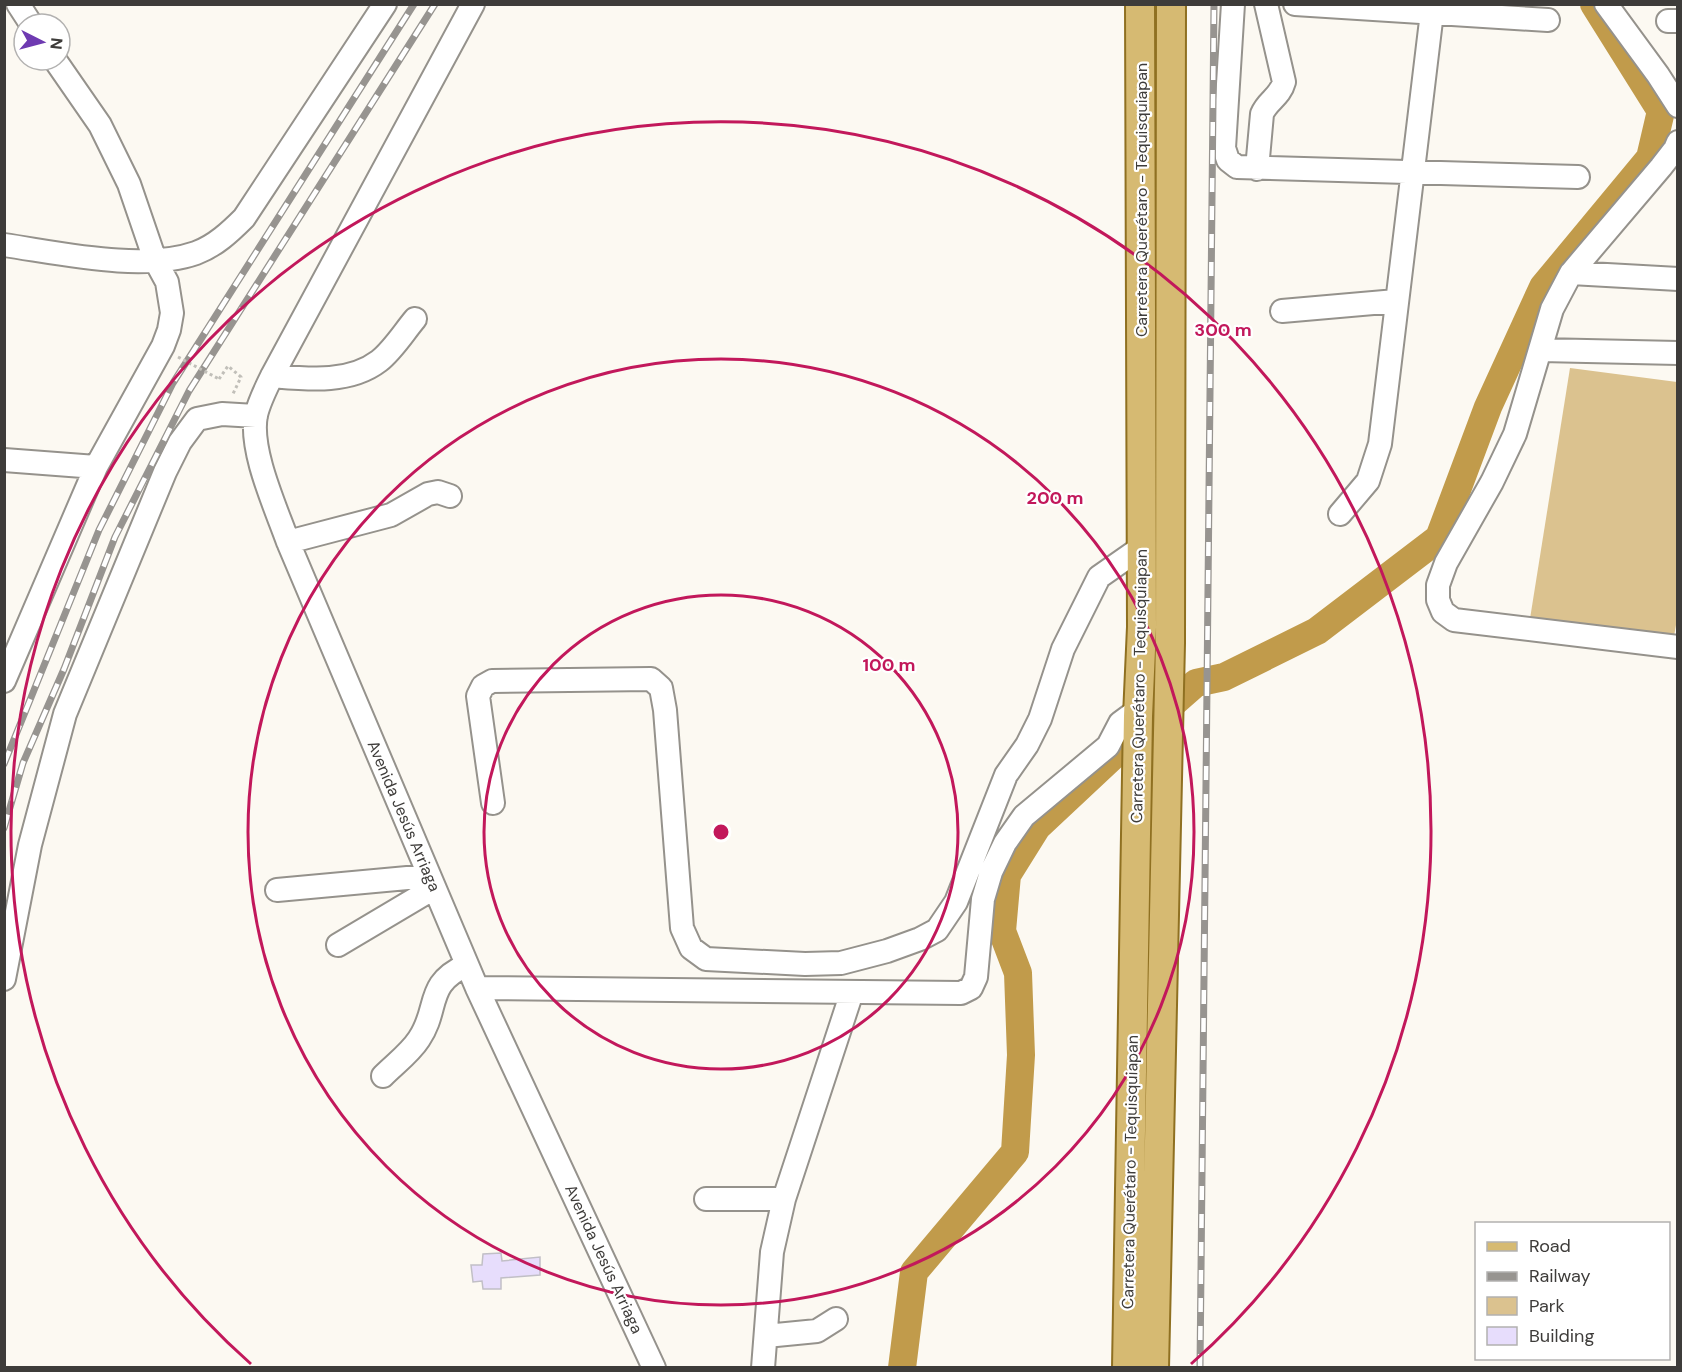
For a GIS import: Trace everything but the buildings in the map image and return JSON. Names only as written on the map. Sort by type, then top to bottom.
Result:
[{"type":"main road","name":"Carretera Querétaro - Tequisquiapan","points":[[1127,1368],[1137,779],[1142,627],[1140,4]]},
{"type":"main road","name":"Carretera Querétaro - Tequisquiapan","points":[[1154,1368],[1168,704],[1171,4]]},
{"type":"street","points":[[4,7],[12,4]]},
{"type":"street","points":[[4,245],[126,261],[155,261],[196,253],[225,237],[244,218],[386,4]]},
{"type":"street","name":"Avenida Jesús Arriaga","points":[[473,4],[272,376],[256,416],[258,453],[288,542],[431,882],[477,988],[654,1368]]},
{"type":"street","points":[[1233,4],[1224,148],[1228,160],[1238,167],[1578,177]]},
{"type":"street","points":[[1257,169],[1262,114],[1282,91],[1284,82],[1266,4]]},
{"type":"street","points":[[1295,4],[1432,8],[1548,20]]},
{"type":"street","points":[[1606,4],[1658,75],[1677,106]]},
{"type":"street","points":[[1340,514],[1368,481],[1380,444],[1432,8]]},
{"type":"street","points":[[4,681],[96,467],[163,346],[172,313],[167,282],[155,261],[129,184],[100,125],[63,72]]},
{"type":"street","points":[[1677,142],[1675,149],[1661,168],[1571,273],[1552,309],[1515,434],[1492,482],[1446,563],[1438,585],[1438,600],[1443,612],[1454,620],[1677,647]]},
{"type":"street","points":[[1571,273],[1677,279]]},
{"type":"street","points":[[1282,311],[1396,301]]},
{"type":"street","points":[[272,376],[341,377],[366,370],[381,359],[416,319]]},
{"type":"street","points":[[1541,350],[1677,353]]},
{"type":"street","points":[[4,979],[30,845],[65,714],[165,472],[180,442],[197,419],[222,414],[256,416]]},
{"type":"street","points":[[4,460],[96,467]]},
{"type":"street","points":[[288,542],[391,515],[428,494],[438,492],[450,495]]},
{"type":"street","points":[[493,803],[478,696],[483,686],[492,681],[651,679],[661,688],[665,710],[682,928],[691,948],[706,959],[805,964],[841,963],[887,951],[920,939],[937,930],[956,902],[1006,776],[1027,745],[1040,719],[1063,649],[1099,577],[1142,548]]},
{"type":"street","points":[[477,988],[961,993],[971,988],[976,977],[983,899],[991,872],[1005,843],[1024,816],[1108,746],[1120,723],[1139,712]]},
{"type":"street","points":[[277,891],[431,882]]},
{"type":"street","points":[[338,945],[431,882]]},
{"type":"street","points":[[383,1076],[418,1041],[426,1026],[433,998],[441,982],[467,965]]},
{"type":"street","points":[[763,1368],[771,1252],[784,1199],[852,992]]},
{"type":"street","points":[[706,1199],[784,1199]]},
{"type":"street","points":[[766,1336],[817,1331],[836,1319]]},
{"type":"path","points":[[178,357],[219,379],[228,366],[241,377],[228,404]]},
{"type":"green space","points":[[1570,368],[1677,382],[1678,614],[1674,636],[1529,625]]},
{"type":"waterway","points":[[902,1368],[914,1272],[1015,1152],[1021,1055],[1018,973],[1002,931],[1007,875],[1037,827],[1196,683],[1224,677],[1317,631],[1439,538],[1488,407],[1543,287],[1650,158],[1661,111],[1594,4]]},
{"type":"railway","points":[[4,764],[99,530],[173,383],[414,4]]},
{"type":"railway","points":[[4,828],[23,763],[64,669],[115,537],[189,391],[435,4]]},
{"type":"railway","points":[[1200,1368],[1214,4]]}]
